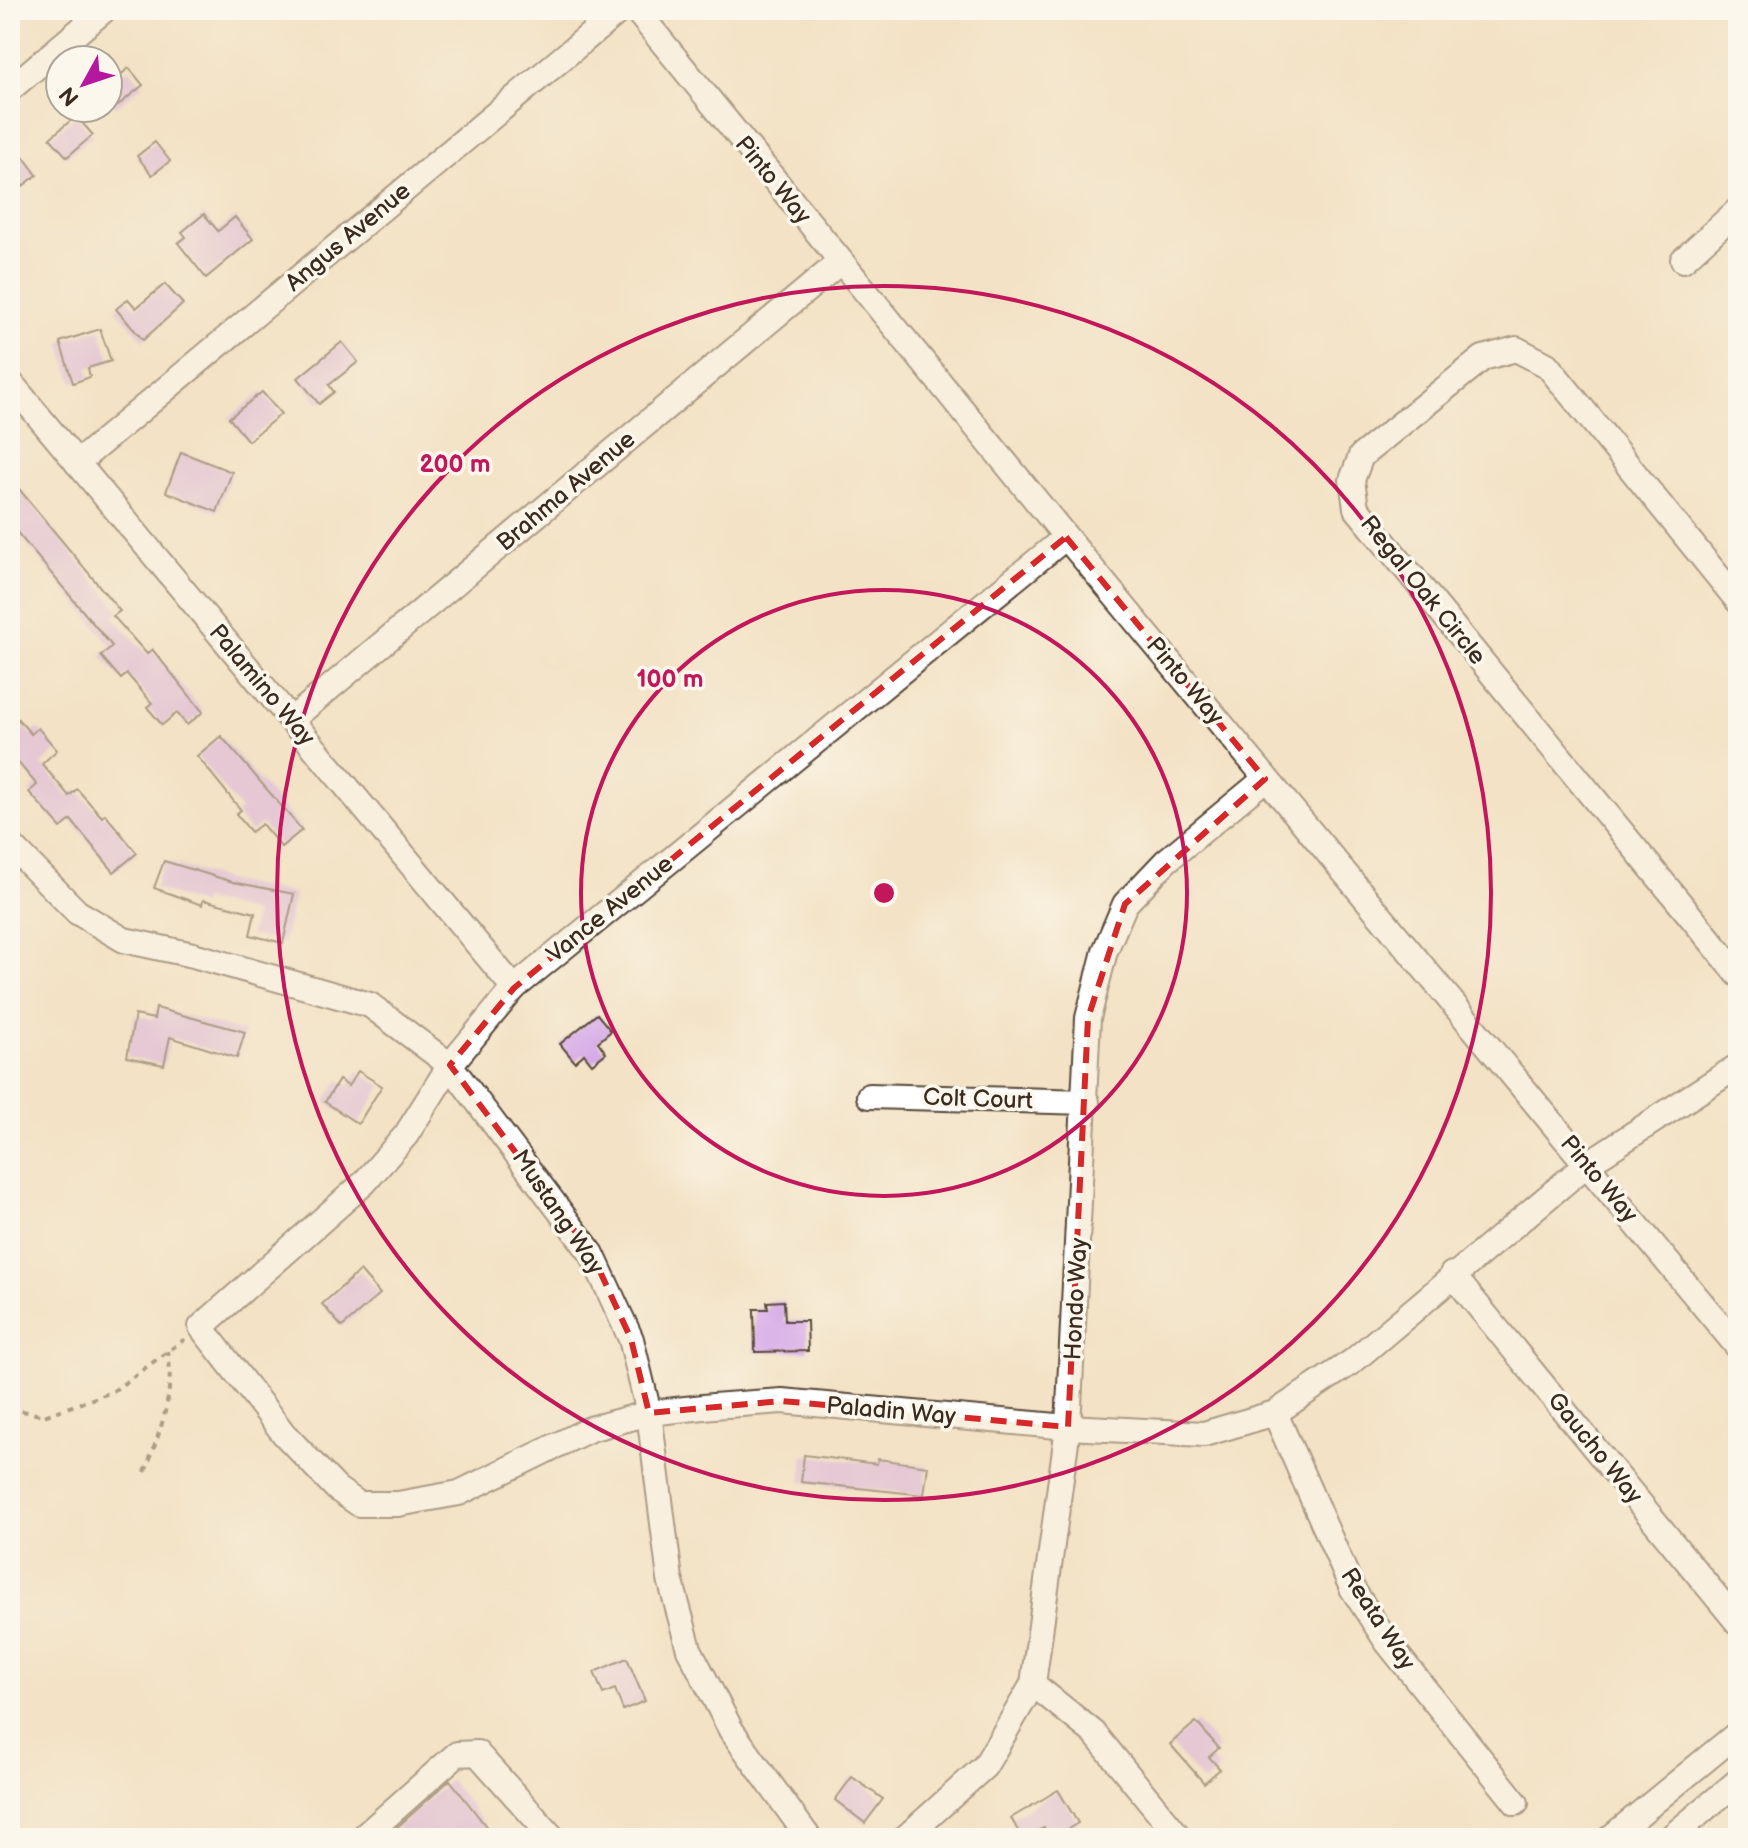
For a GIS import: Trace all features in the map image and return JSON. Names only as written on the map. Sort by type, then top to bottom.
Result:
[{"type":"street","points":[[10,89],[104,10]]},
{"type":"street","name":"Angus Avenue","points":[[77,463],[620,10]]},
{"type":"street","name":"Pinto Way","points":[[636,10],[1265,779],[1738,1347]]},
{"type":"street","points":[[1683,260],[1738,210]]},
{"type":"street","name":"Brahma Avenue","points":[[291,720],[840,262]]},
{"type":"street","name":"Regal Oak Circle","points":[[1738,601],[1547,365],[1516,349],[1483,358],[1361,456],[1352,480],[1356,508],[1738,974]]},
{"type":"street","name":"Palamino Way","points":[[10,382],[514,988]]},
{"type":"street","name":"Vance Avenue","points":[[201,1327],[364,1183],[406,1135],[450,1065],[514,988],[1066,537]]},
{"type":"street","name":"Hondo Way","points":[[905,1838],[985,1766],[1033,1684],[1068,1427],[1087,1102],[1088,1018],[1105,951],[1125,904],[1166,861],[1265,779]]},
{"type":"street","name":"Mustang Way","points":[[10,844],[77,912],[124,940],[193,955],[370,1005],[450,1065],[592,1254],[631,1339],[649,1413],[670,1579],[689,1649],[731,1730],[809,1838]]},
{"type":"street","points":[[1587,1164],[1715,1078],[1738,1066]]},
{"type":"street","name":"Colt Court","points":[[869,1096],[1087,1102]]},
{"type":"street","name":"Paladin Way","points":[[201,1327],[284,1434],[337,1489],[359,1504],[398,1504],[459,1493],[590,1429],[649,1413],[782,1401],[1068,1427],[1204,1434],[1275,1413],[1353,1361],[1452,1274],[1587,1164]]},
{"type":"street","name":"Gaucho Way","points":[[1452,1274],[1738,1623]]},
{"type":"street","name":"Reata Way","points":[[1275,1413],[1352,1588],[1387,1642],[1516,1803]]},
{"type":"street","points":[[1033,1684],[1094,1733],[1180,1838]]},
{"type":"street","points":[[1610,1838],[1738,1733]]},
{"type":"street","points":[[362,1838],[457,1754],[468,1751],[477,1753],[553,1838]]},
{"type":"street","points":[[1670,1838],[1738,1781]]},
{"type":"path","points":[[10,1408],[44,1416],[112,1392],[201,1327]]},
{"type":"path","points":[[145,1472],[166,1420],[172,1377],[168,1351]]},
{"type":"highlighted area","points":[[1066,537],[1265,779],[1125,904],[1088,1018],[1068,1427],[782,1401],[649,1413],[631,1339],[592,1254],[450,1065],[514,988]]},
{"type":"building","points":[[129,68],[143,85],[124,100],[124,72]]},
{"type":"building","points":[[67,124],[83,124],[93,135],[67,157],[50,138]]},
{"type":"building","points":[[155,142],[170,161],[152,175],[137,156]]},
{"type":"building","points":[[23,156],[37,175],[10,196],[10,166]]},
{"type":"building","points":[[204,214],[218,231],[235,217],[253,239],[206,278],[178,243],[186,237],[182,232]]},
{"type":"building","points":[[165,284],[183,304],[143,340],[116,309],[128,299],[136,308]]},
{"type":"building","points":[[100,329],[111,361],[88,368],[90,377],[73,383],[60,342]]},
{"type":"building","points":[[342,342],[358,362],[329,385],[334,392],[319,404],[298,378]]},
{"type":"building","points":[[262,392],[281,414],[248,441],[229,418]]},
{"type":"building","points":[[181,452],[232,472],[217,512],[166,492]]},
{"type":"building","points":[[10,478],[120,611],[113,616],[147,654],[152,649],[203,712],[187,725],[177,713],[162,725],[147,707],[152,703],[127,674],[121,679],[101,656],[112,646],[10,524]]},
{"type":"building","points":[[10,710],[31,734],[38,728],[57,750],[42,764],[69,796],[77,789],[102,817],[105,814],[137,853],[114,872],[71,820],[61,828],[29,792],[37,785],[10,753]]},
{"type":"building","points":[[221,736],[302,830],[281,847],[262,824],[251,832],[236,814],[241,810],[197,756]]},
{"type":"building","points":[[164,861],[233,882],[294,894],[283,943],[250,935],[255,913],[203,900],[202,905],[154,888]]},
{"type":"building","points":[[156,1008],[245,1032],[237,1058],[170,1037],[164,1065],[127,1057],[135,1015],[154,1019]]},
{"type":"building","points":[[597,1014],[611,1031],[598,1042],[606,1053],[592,1064],[584,1054],[575,1062],[560,1044]]},
{"type":"building","points":[[358,1071],[382,1086],[358,1124],[325,1102],[339,1080],[348,1086]]},
{"type":"building","points":[[360,1271],[380,1294],[342,1327],[322,1304]]},
{"type":"building","points":[[784,1301],[785,1321],[807,1321],[808,1351],[755,1352],[754,1309],[768,1309],[767,1302]]},
{"type":"building","points":[[804,1455],[877,1464],[878,1459],[928,1466],[924,1495],[801,1482]]},
{"type":"building","points":[[627,1658],[645,1701],[623,1710],[615,1689],[603,1694],[594,1672]]},
{"type":"building","points":[[1196,1722],[1219,1748],[1209,1757],[1220,1769],[1204,1783],[1170,1744]]},
{"type":"building","points":[[852,1777],[883,1799],[865,1823],[835,1800]]},
{"type":"building","points":[[450,1780],[495,1838],[385,1838]]},
{"type":"building","points":[[1058,1790],[1078,1823],[1053,1838],[1044,1828],[1022,1838],[1011,1818]]}]
